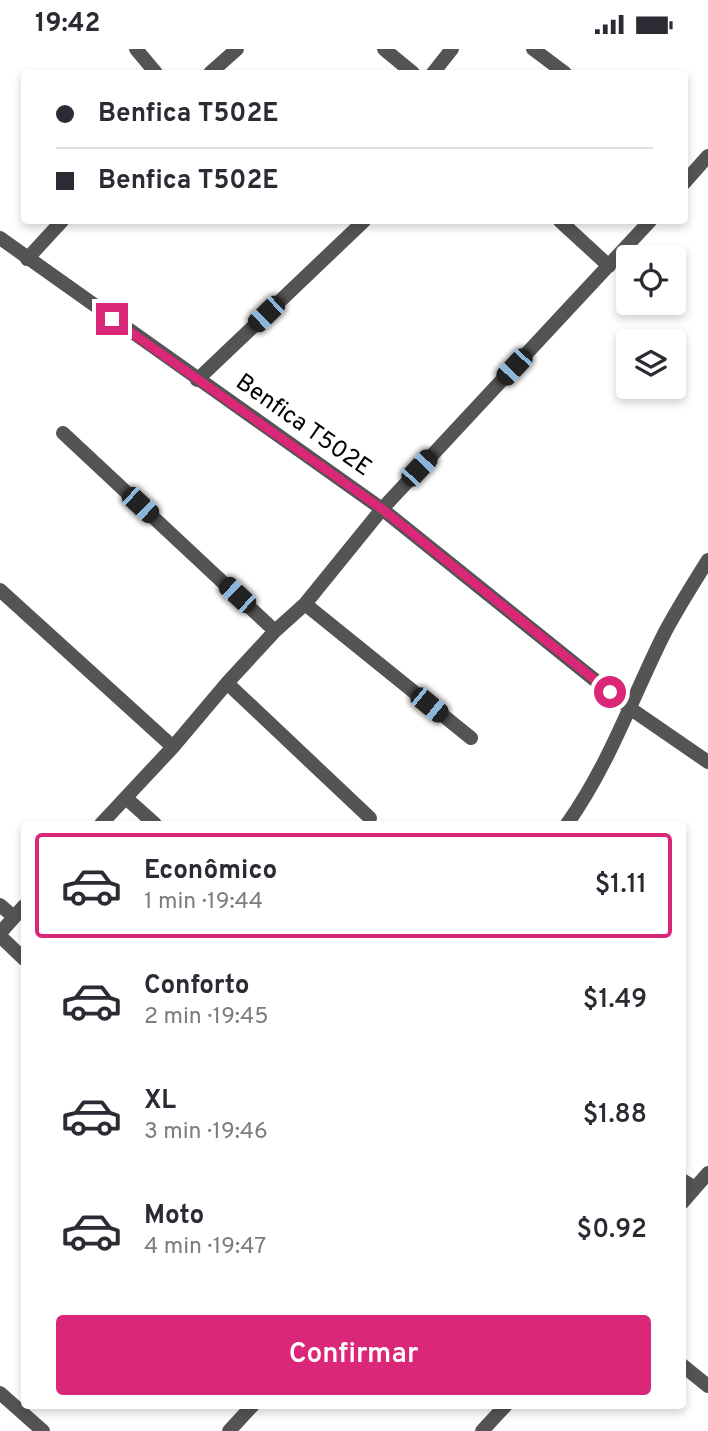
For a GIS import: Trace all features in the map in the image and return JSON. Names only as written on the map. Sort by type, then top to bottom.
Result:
[{"type":"street","points":[[136,49],[154,70]]},
{"type":"street","points":[[213,70],[237,49]]},
{"type":"street","points":[[384,49],[409,70]]},
{"type":"street","points":[[435,70],[452,49]]},
{"type":"street","points":[[533,49],[561,70]]},
{"type":"street","points":[[688,174],[708,156]]},
{"type":"street","points":[[27,258],[59,224]]},
{"type":"street","points":[[197,380],[361,224]]},
{"type":"street","points":[[563,224],[609,266]]},
{"type":"street","points":[[104,821],[173,747],[227,683],[304,604],[382,509],[647,224]]},
{"type":"street","name":"Benfica T502E","points":[[0,238],[382,509],[631,709],[708,762]]},
{"type":"street","points":[[63,433],[275,631]]},
{"type":"street","points":[[569,821],[586,797],[631,709],[664,634],[708,560]]},
{"type":"street","points":[[0,590],[173,747]]},
{"type":"street","points":[[304,604],[471,738]]},
{"type":"street","points":[[227,683],[370,818]]},
{"type":"street","points":[[126,798],[152,821]]},
{"type":"street","points":[[0,905],[14,917]]},
{"type":"street","points":[[21,909],[0,935],[21,956]]},
{"type":"street","points":[[689,1184],[708,1173]]},
{"type":"street","points":[[686,1368],[708,1386]]},
{"type":"street","points":[[0,1393],[21,1405]]},
{"type":"street","points":[[28,1409],[43,1431]]},
{"type":"street","points":[[229,1431],[249,1409]]},
{"type":"street","points":[[482,1431],[502,1409]]},
{"type":"route","points":[[112,319],[382,509],[610,692]]}]
